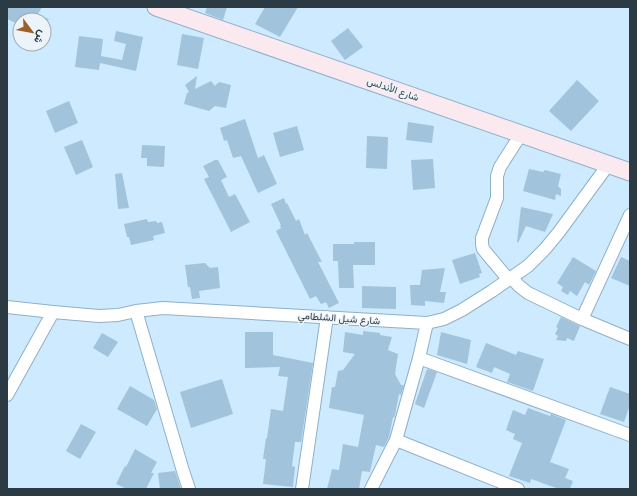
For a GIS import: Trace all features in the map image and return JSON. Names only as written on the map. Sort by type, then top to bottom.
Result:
[{"type":"main road","name":"شارع الأندلس","points":[[156,7],[630,172]]},
{"type":"street","points":[[521,134],[500,167],[497,176],[497,198],[482,238],[483,249],[509,278],[528,293],[582,319],[630,339]]},
{"type":"street","name":"شارع شيل الشلطامي","points":[[7,307],[105,316],[118,316],[136,311],[163,308],[426,323],[444,320],[528,266],[560,232],[608,165]]},
{"type":"street","points":[[582,319],[630,215]]},
{"type":"street","points":[[136,311],[189,489]]},
{"type":"street","points":[[7,395],[53,312]]},
{"type":"street","points":[[302,489],[327,317]]},
{"type":"street","points":[[371,489],[396,440],[419,358],[426,323]]},
{"type":"street","points":[[419,358],[630,435]]},
{"type":"street","points":[[396,440],[518,489]]},
{"type":"building","points":[[7,7],[42,7],[39,12],[12,12],[12,21],[7,19]]},
{"type":"building","points":[[207,7],[227,7],[223,20],[205,13]]},
{"type":"building","points":[[265,7],[298,7],[280,37],[255,24]]},
{"type":"building","points":[[348,28],[363,47],[345,60],[331,41]]},
{"type":"building","points":[[116,31],[143,37],[136,71],[100,63],[99,70],[75,67],[79,36],[103,39],[101,56],[122,60],[126,44],[114,41]]},
{"type":"building","points":[[182,34],[204,38],[198,69],[177,65]]},
{"type":"building","points":[[197,76],[195,89],[211,81],[215,86],[219,82],[231,85],[226,108],[215,106],[209,111],[184,104],[187,93],[189,92],[185,85]]},
{"type":"building","points":[[577,80],[599,101],[571,131],[549,111]]},
{"type":"building","points":[[69,101],[78,123],[55,133],[46,111]]},
{"type":"building","points":[[245,119],[258,158],[264,155],[277,184],[258,193],[241,156],[233,158],[227,140],[224,141],[220,128]]},
{"type":"building","points":[[408,122],[434,126],[432,143],[406,140]]},
{"type":"building","points":[[297,126],[304,150],[280,157],[273,133]]},
{"type":"building","points":[[367,136],[388,137],[387,169],[366,168]]},
{"type":"building","points":[[82,140],[93,167],[76,175],[64,147]]},
{"type":"building","points":[[142,145],[165,146],[164,167],[147,166],[147,158],[141,158]]},
{"type":"building","points":[[433,159],[435,188],[413,190],[411,160]]},
{"type":"building","points":[[218,160],[227,177],[221,180],[229,197],[235,194],[250,222],[231,232],[204,179],[209,177],[203,166]]},
{"type":"building","points":[[529,169],[543,172],[545,170],[561,174],[558,186],[561,189],[561,196],[556,194],[555,200],[523,191]]},
{"type":"building","points":[[122,173],[129,208],[118,209],[115,174]]},
{"type":"building","points":[[284,198],[296,221],[299,219],[305,235],[307,233],[322,262],[318,262],[339,303],[329,308],[326,302],[321,304],[316,296],[310,299],[276,231],[281,228],[281,225],[271,204]]},
{"type":"building","points":[[521,207],[553,214],[545,232],[526,226],[518,243],[517,242]]},
{"type":"building","points":[[147,219],[148,222],[162,222],[165,233],[153,236],[154,240],[131,245],[129,237],[127,237],[124,224]]},
{"type":"building","points":[[354,242],[375,242],[375,265],[353,265],[354,288],[339,288],[338,261],[333,261],[333,244],[354,244]]},
{"type":"building","points":[[475,253],[482,273],[479,274],[480,277],[460,284],[452,260]]},
{"type":"building","points":[[573,257],[596,271],[589,285],[585,282],[577,296],[570,291],[568,295],[561,291],[563,287],[557,283]]},
{"type":"building","points":[[621,257],[630,261],[630,286],[611,278]]},
{"type":"building","points":[[205,263],[210,268],[218,267],[220,288],[199,291],[200,298],[192,299],[190,287],[188,287],[185,265]]},
{"type":"building","points":[[445,268],[440,292],[446,292],[444,303],[425,301],[425,306],[411,305],[410,285],[420,285],[422,270]]},
{"type":"building","points":[[362,286],[396,287],[396,309],[362,308]]},
{"type":"building","points":[[561,317],[580,326],[574,341],[567,338],[566,341],[556,340],[558,336],[555,334],[558,328],[556,327]]},
{"type":"building","points":[[363,331],[380,333],[380,335],[392,337],[388,350],[398,354],[395,374],[401,385],[404,385],[401,395],[399,394],[389,437],[384,447],[376,445],[370,472],[362,471],[359,489],[327,489],[332,469],[339,470],[343,444],[358,447],[364,415],[329,408],[332,387],[335,387],[338,371],[343,370],[355,354],[343,352],[345,332],[363,335]]},
{"type":"building","points":[[245,332],[273,332],[273,355],[313,363],[301,442],[295,442],[292,466],[295,467],[293,487],[263,484],[266,459],[263,459],[271,409],[283,411],[288,377],[278,376],[280,367],[245,368]]},
{"type":"building","points":[[441,332],[471,340],[467,364],[437,355]]},
{"type":"building","points":[[102,333],[118,342],[108,357],[93,348]]},
{"type":"building","points":[[486,343],[516,355],[518,351],[544,359],[533,391],[507,382],[510,374],[494,367],[492,373],[476,367]]},
{"type":"building","points":[[427,369],[437,372],[424,408],[415,404]]},
{"type":"building","points":[[222,379],[233,414],[191,428],[180,392]]},
{"type":"building","points":[[130,386],[154,400],[157,409],[147,426],[117,409]]},
{"type":"building","points":[[610,387],[630,394],[630,405],[624,422],[600,414]]},
{"type":"building","points":[[528,408],[550,416],[551,414],[566,420],[550,462],[569,469],[565,478],[573,481],[570,489],[559,489],[531,479],[530,483],[509,476],[522,443],[513,439],[515,434],[506,430],[513,410],[525,415]]},
{"type":"building","points":[[81,424],[96,432],[80,459],[66,451]]},
{"type":"building","points":[[135,449],[157,462],[151,473],[154,473],[146,489],[127,489],[116,484]]},
{"type":"building","points":[[175,471],[181,489],[160,489],[158,473]]}]
